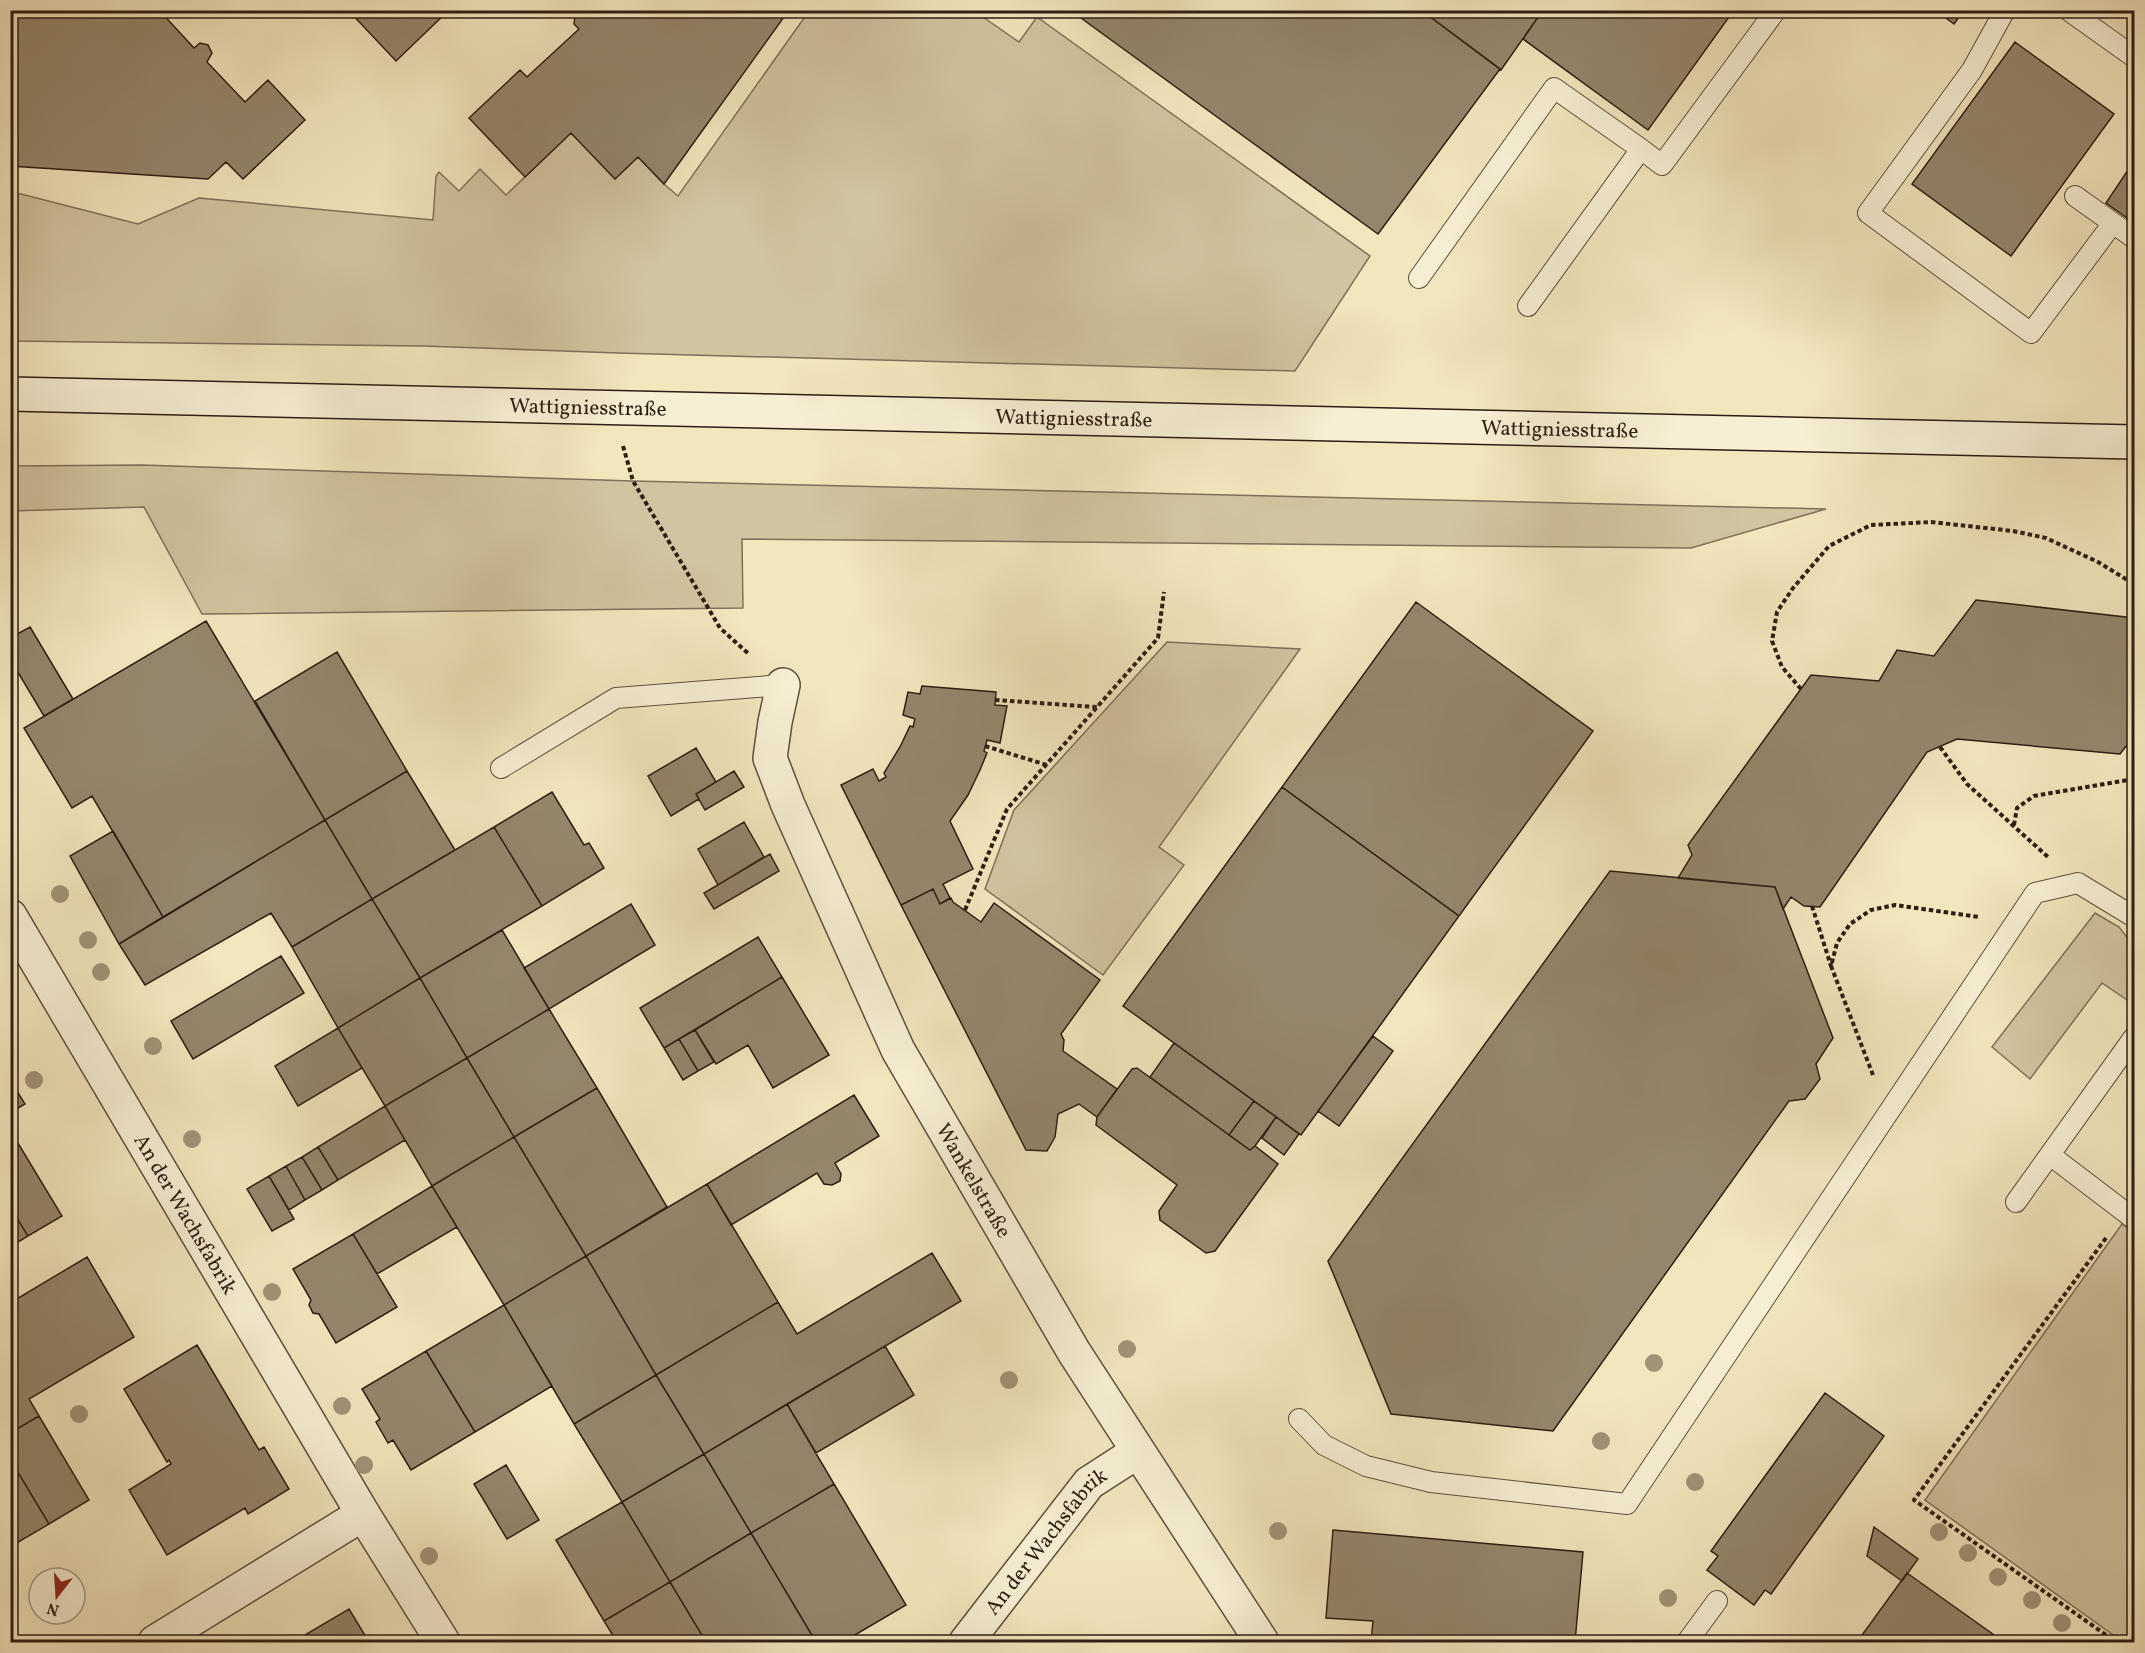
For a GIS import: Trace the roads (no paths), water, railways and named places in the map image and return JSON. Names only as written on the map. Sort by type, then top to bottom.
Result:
[{"type":"street","name":"Wattigniesstraße","points":[[10,394],[2134,442]]},
{"type":"street","name":"Wankelstraße","points":[[783,686],[770,758],[788,805],[898,1050],[1074,1352],[1262,1642]]},
{"type":"street","name":"An der Wachsfabrik","points":[[10,916],[363,1514],[443,1642]]},
{"type":"street","name":"An der Wachsfabrik","points":[[966,1642],[1089,1483],[1137,1452]]},
{"type":"street","points":[[155,1642],[363,1514]]},
{"type":"lane","points":[[1419,278],[1554,88],[1662,165],[1776,10]]},
{"type":"lane","points":[[2005,10],[1972,70],[1868,213],[2031,333],[2113,223]]},
{"type":"lane","points":[[2068,10],[2134,57]]},
{"type":"lane","points":[[1528,306],[1641,149]]},
{"type":"lane","points":[[2074,196],[2134,238]]},
{"type":"lane","points":[[501,768],[616,698],[783,686]]},
{"type":"lane","points":[[1299,1419],[1324,1445],[1366,1466],[1431,1482],[1627,1504],[2035,893],[2078,883],[2134,917]]},
{"type":"lane","points":[[2016,1202],[2134,1037]]},
{"type":"lane","points":[[2050,1155],[2130,1216]]},
{"type":"lane","points":[[1688,1642],[1717,1601]]}]
